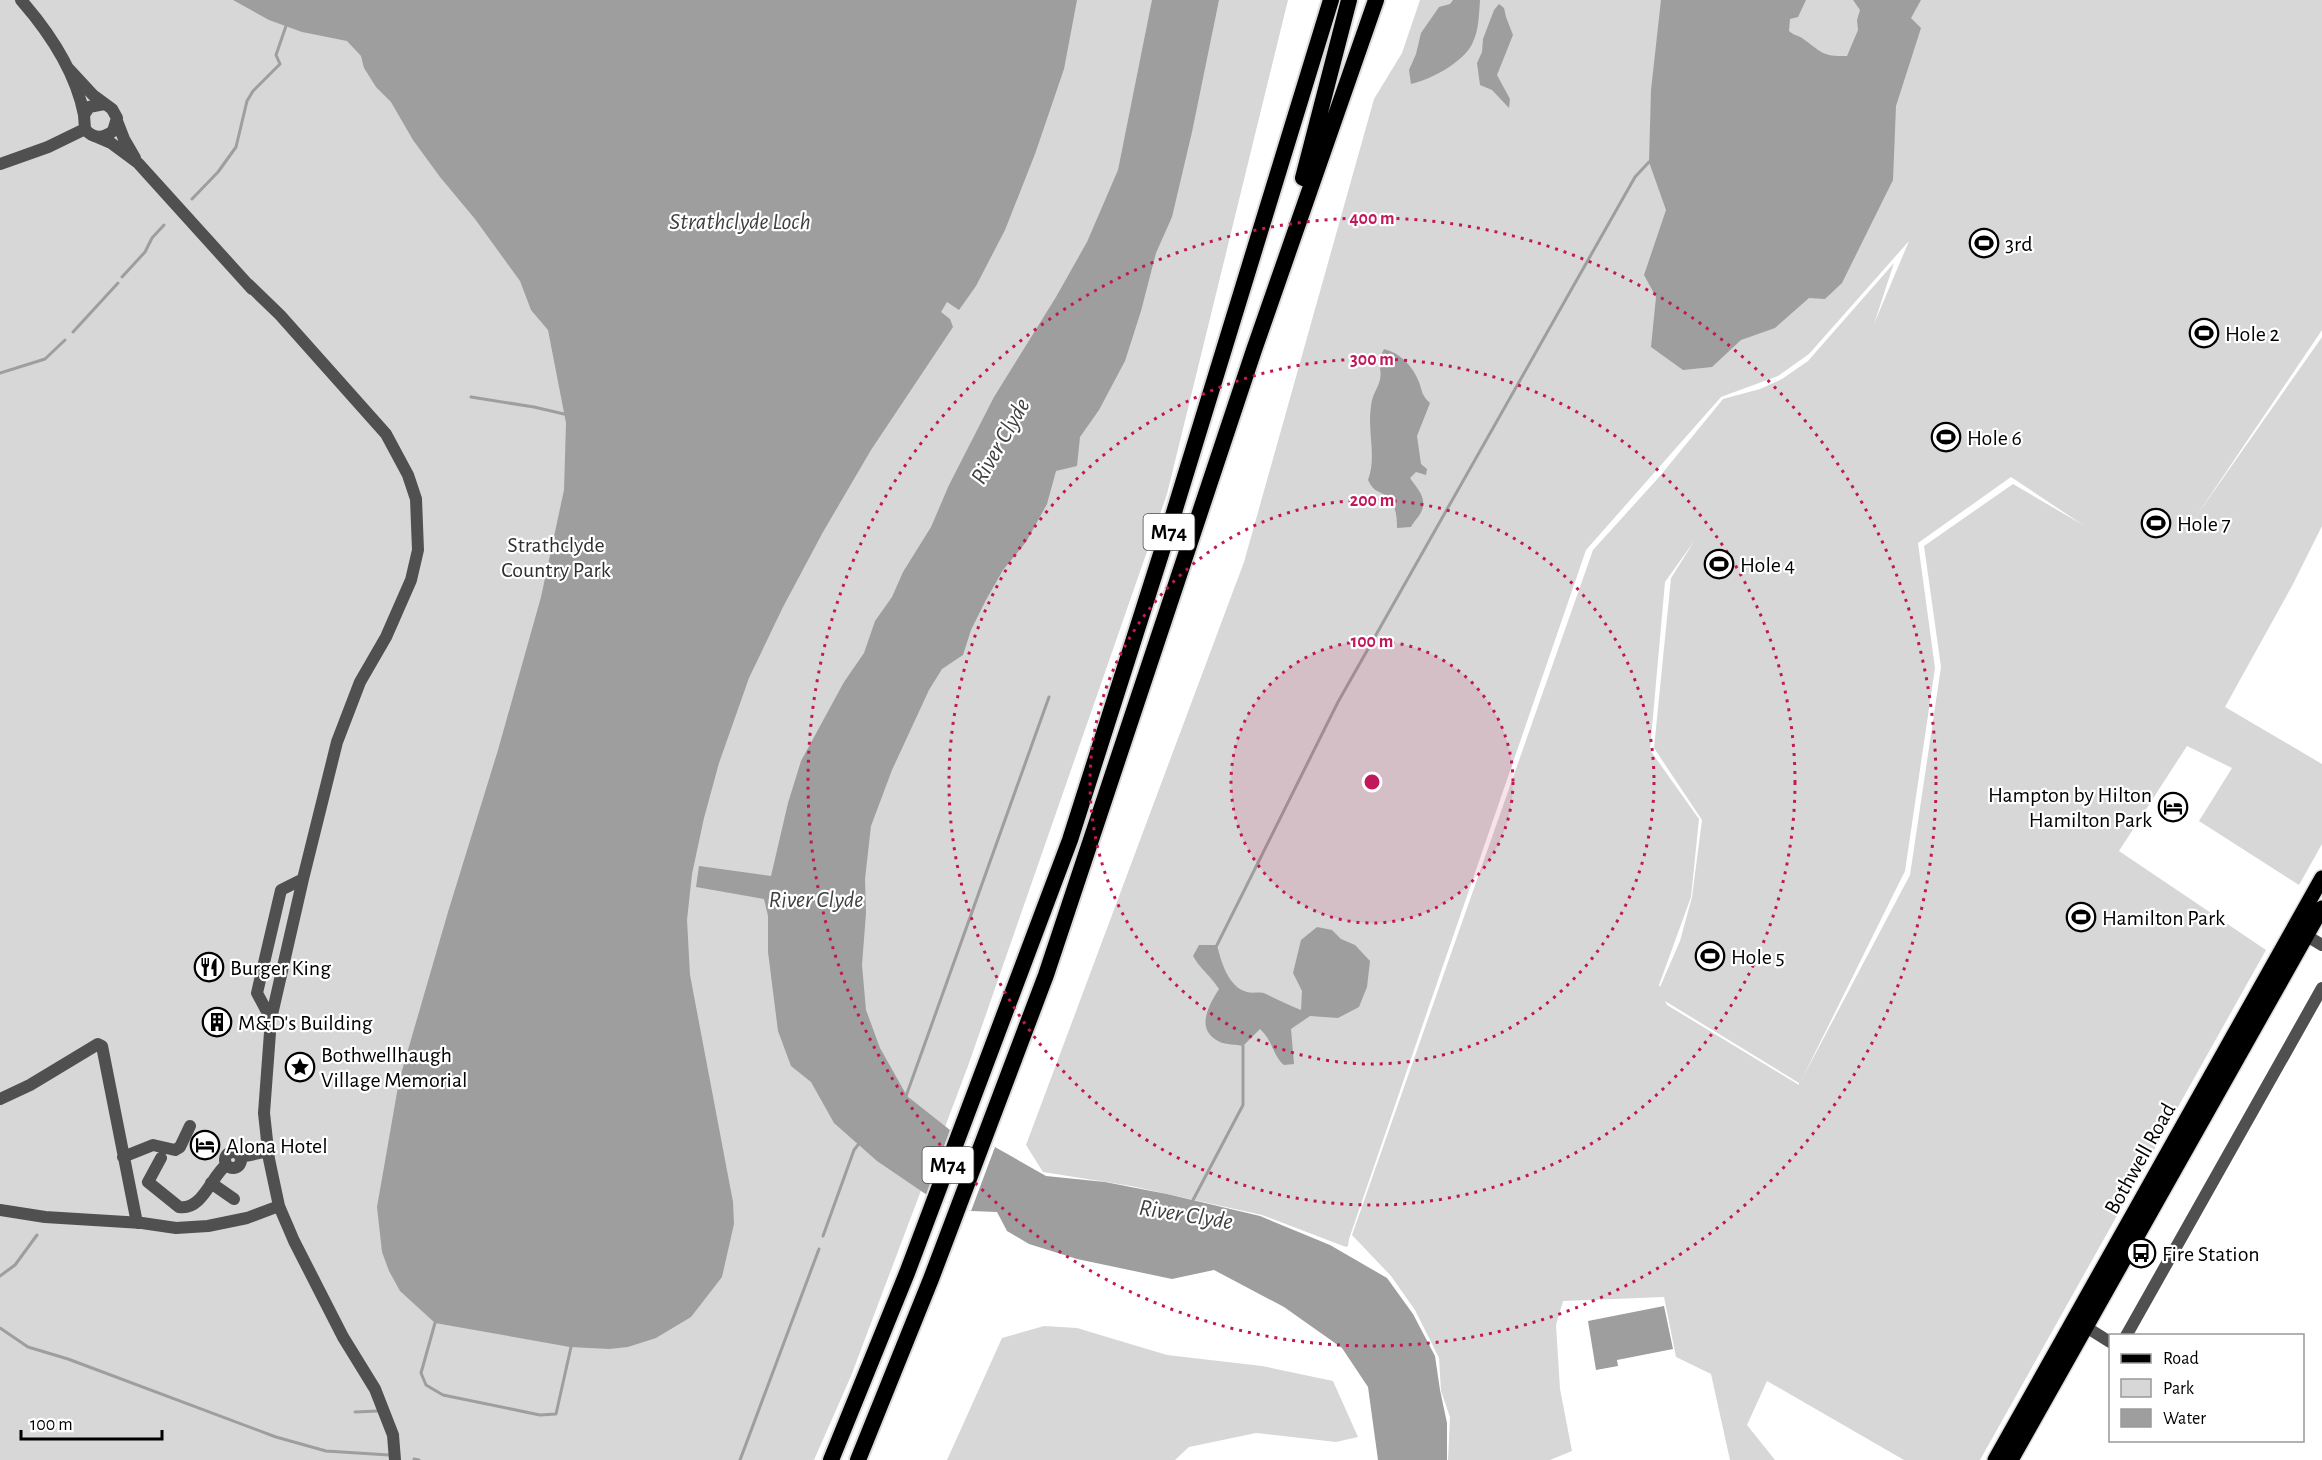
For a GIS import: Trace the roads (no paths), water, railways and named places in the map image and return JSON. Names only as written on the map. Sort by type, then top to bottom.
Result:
[{"type":"highway","name":"M74","points":[[831,1460],[907,1274],[1070,840],[1172,521],[1331,0]]},
{"type":"highway","name":"M74","points":[[858,1460],[1012,1068],[1049,963],[1273,295],[1349,0]]},
{"type":"highway","points":[[1273,295],[1376,0]]},
{"type":"main road","name":"Bothwell Road","points":[[1995,1460],[2322,878]]},
{"type":"main road","name":"Bothwell Road","points":[[2011,1460],[2322,908]]},
{"type":"main road","points":[[2293,928],[2307,936]]},
{"type":"street","points":[[21,0],[41,24],[68,68],[81,99],[85,129],[88,133],[111,143],[138,163],[333,373],[386,434],[408,475],[416,499],[418,533],[411,580],[386,637],[360,682],[337,742],[303,879],[271,1018],[264,1113],[279,1206],[294,1241],[343,1337],[375,1389],[393,1436],[395,1460]]},
{"type":"street","points":[[68,68],[112,109],[124,139],[138,163]]},
{"type":"street","points":[[84,115],[93,105],[104,104]]},
{"type":"street","points":[[97,137],[108,136],[117,121]]},
{"type":"street","points":[[0,164],[48,147],[85,129]]},
{"type":"street","points":[[248,284],[261,302],[350,398],[396,452]]},
{"type":"street","points":[[271,1018],[257,993],[281,890],[303,879]]},
{"type":"street","points":[[2307,936],[2322,945]]},
{"type":"street","points":[[2127,1334],[2322,988]]},
{"type":"street","points":[[0,1099],[30,1085],[98,1044],[100,1045],[103,1048],[137,1223]]},
{"type":"street","points":[[123,1157],[142,1148],[148,1149],[153,1145],[176,1150],[180,1147],[190,1126]]},
{"type":"street","points":[[161,1158],[148,1182],[180,1207],[191,1207],[226,1165],[224,1160],[229,1152],[234,1152],[241,1157],[269,1151]]},
{"type":"street","points":[[212,1183],[234,1199]]},
{"type":"street","points":[[0,1210],[41,1217],[137,1223],[176,1228],[208,1226],[247,1218],[279,1206]]},
{"type":"street","points":[[2086,1327],[2109,1341]]},
{"type":"water","name":"Strathclyde Loch","points":[[233,0],[1077,0],[1064,69],[1035,154],[1005,230],[976,286],[959,310],[947,302],[941,312],[950,319],[953,327],[871,450],[823,532],[749,678],[719,763],[692,874],[687,920],[690,975],[733,1202],[734,1224],[722,1277],[691,1317],[656,1338],[628,1347],[609,1349],[570,1347],[435,1323],[400,1291],[389,1271],[382,1252],[377,1207],[399,1081],[498,750],[541,597],[564,490],[566,423],[548,330],[531,310],[520,281],[413,140],[391,102],[376,87],[364,68],[361,56],[347,41],[302,32],[269,20]]},
{"type":"water","name":"River Clyde","points":[[1152,0],[1219,0],[1172,217],[1156,253],[1125,361],[1099,410],[1080,437],[1077,466],[1056,471],[1047,504],[1026,542],[1003,570],[986,600],[971,630],[963,655],[942,669],[929,690],[892,770],[871,826],[865,879],[866,913],[862,965],[866,1010],[880,1048],[907,1096],[950,1130],[995,1147],[1046,1176],[1105,1182],[1260,1216],[1330,1245],[1387,1278],[1413,1314],[1435,1356],[1447,1423],[1447,1460],[1378,1460],[1368,1387],[1342,1348],[1284,1307],[1214,1270],[1172,1279],[1077,1259],[1029,1244],[1007,1231],[997,1212],[971,1211],[927,1195],[877,1161],[834,1123],[811,1082],[791,1066],[778,1031],[768,952],[768,916],[764,899],[696,887],[699,866],[771,876],[788,803],[801,761],[844,682],[864,653],[875,621],[892,597],[903,572],[931,527],[949,485],[994,397],[1087,242],[1118,170]]},
{"type":"water","points":[[1453,0],[1480,0],[1478,27],[1473,42],[1455,63],[1428,78],[1411,84],[1409,70],[1421,33],[1439,7],[1450,4]]},
{"type":"water","points":[[1661,0],[1806,0],[1798,17],[1790,19],[1789,31],[1822,52],[1847,56],[1858,30],[1857,20],[1860,10],[1853,0],[1921,0],[1911,18],[1921,28],[1896,106],[1893,180],[1842,283],[1825,299],[1809,298],[1775,328],[1741,340],[1712,367],[1683,370],[1651,347],[1656,297],[1644,275],[1666,210],[1649,162],[1651,90]]},
{"type":"water","points":[[1499,4],[1504,8],[1513,35],[1497,75],[1510,99],[1509,108],[1492,90],[1480,85],[1477,63],[1482,52],[1483,39],[1494,10]]},
{"type":"water","points":[[1384,349],[1401,357],[1410,366],[1430,403],[1417,436],[1421,464],[1427,469],[1426,475],[1416,472],[1410,478],[1420,493],[1423,505],[1411,527],[1397,528],[1394,506],[1386,496],[1374,489],[1368,480],[1372,462],[1371,406],[1381,375],[1378,361]]},
{"type":"water","points":[[1317,927],[1332,930],[1341,939],[1355,945],[1370,961],[1367,987],[1359,1007],[1338,1018],[1310,1016],[1291,1029],[1294,1064],[1284,1065],[1280,1061],[1268,1038],[1260,1029],[1243,1046],[1222,1043],[1212,1037],[1207,1031],[1206,1017],[1219,989],[1193,956],[1199,945],[1217,945],[1226,973],[1240,989],[1249,993],[1264,993],[1301,1010],[1302,991],[1293,973],[1301,940]]},
{"type":"water","points":[[1664,1306],[1673,1349],[1617,1360],[1618,1366],[1596,1370],[1588,1321]]},
{"type":"waterway","points":[[192,199],[218,172],[236,147],[247,101],[253,91],[280,64],[276,55],[286,26]]},
{"type":"waterway","points":[[1217,945],[1338,702],[1635,177],[1649,162]]},
{"type":"waterway","points":[[122,277],[145,252],[152,238],[164,225]]},
{"type":"waterway","points":[[73,332],[118,283]]},
{"type":"waterway","points":[[0,373],[45,359],[65,340]]},
{"type":"waterway","points":[[471,397],[564,414]]},
{"type":"waterway","points":[[905,1099],[1049,697]]},
{"type":"waterway","points":[[1192,1202],[1243,1105],[1243,1046]]},
{"type":"waterway","points":[[823,1236],[854,1150],[861,1141]]},
{"type":"waterway","points":[[0,1276],[15,1265],[37,1235]]},
{"type":"waterway","points":[[740,1460],[819,1249]]},
{"type":"waterway","points":[[435,1323],[421,1373],[426,1385],[443,1395],[540,1415],[556,1414],[571,1347]]},
{"type":"waterway","points":[[0,1328],[28,1347],[68,1359],[276,1437],[326,1451],[389,1455]]},
{"type":"waterway","points":[[355,1412],[378,1411]]},
{"type":"waterway","points":[[414,1459],[419,1460]]},
{"type":"place","name":"3rd","points":[[1984,243]]},
{"type":"place","name":"Hole 2","points":[[2204,333]]},
{"type":"place","name":"Hole 6","points":[[1946,437]]},
{"type":"place","name":"Hole 7","points":[[2156,523]]},
{"type":"place","name":"Hole 4","points":[[1719,564]]},
{"type":"place","name":"Hampton by Hilton Hamilton Park","points":[[2173,807]]},
{"type":"place","name":"Hamilton Park","points":[[2081,917]]},
{"type":"place","name":"Hole 5","points":[[1710,956]]},
{"type":"place","name":"Burger King","points":[[209,967]]},
{"type":"place","name":"M&D's Building","points":[[217,1022]]},
{"type":"place","name":"Bothwellhaugh Village Memorial","points":[[300,1067]]},
{"type":"place","name":"Alona Hotel","points":[[205,1145]]},
{"type":"place","name":"Fire Station","points":[[2141,1253]]},
{"type":"park label","name":"Strathclyde Country Park","points":[[556,556]]}]
